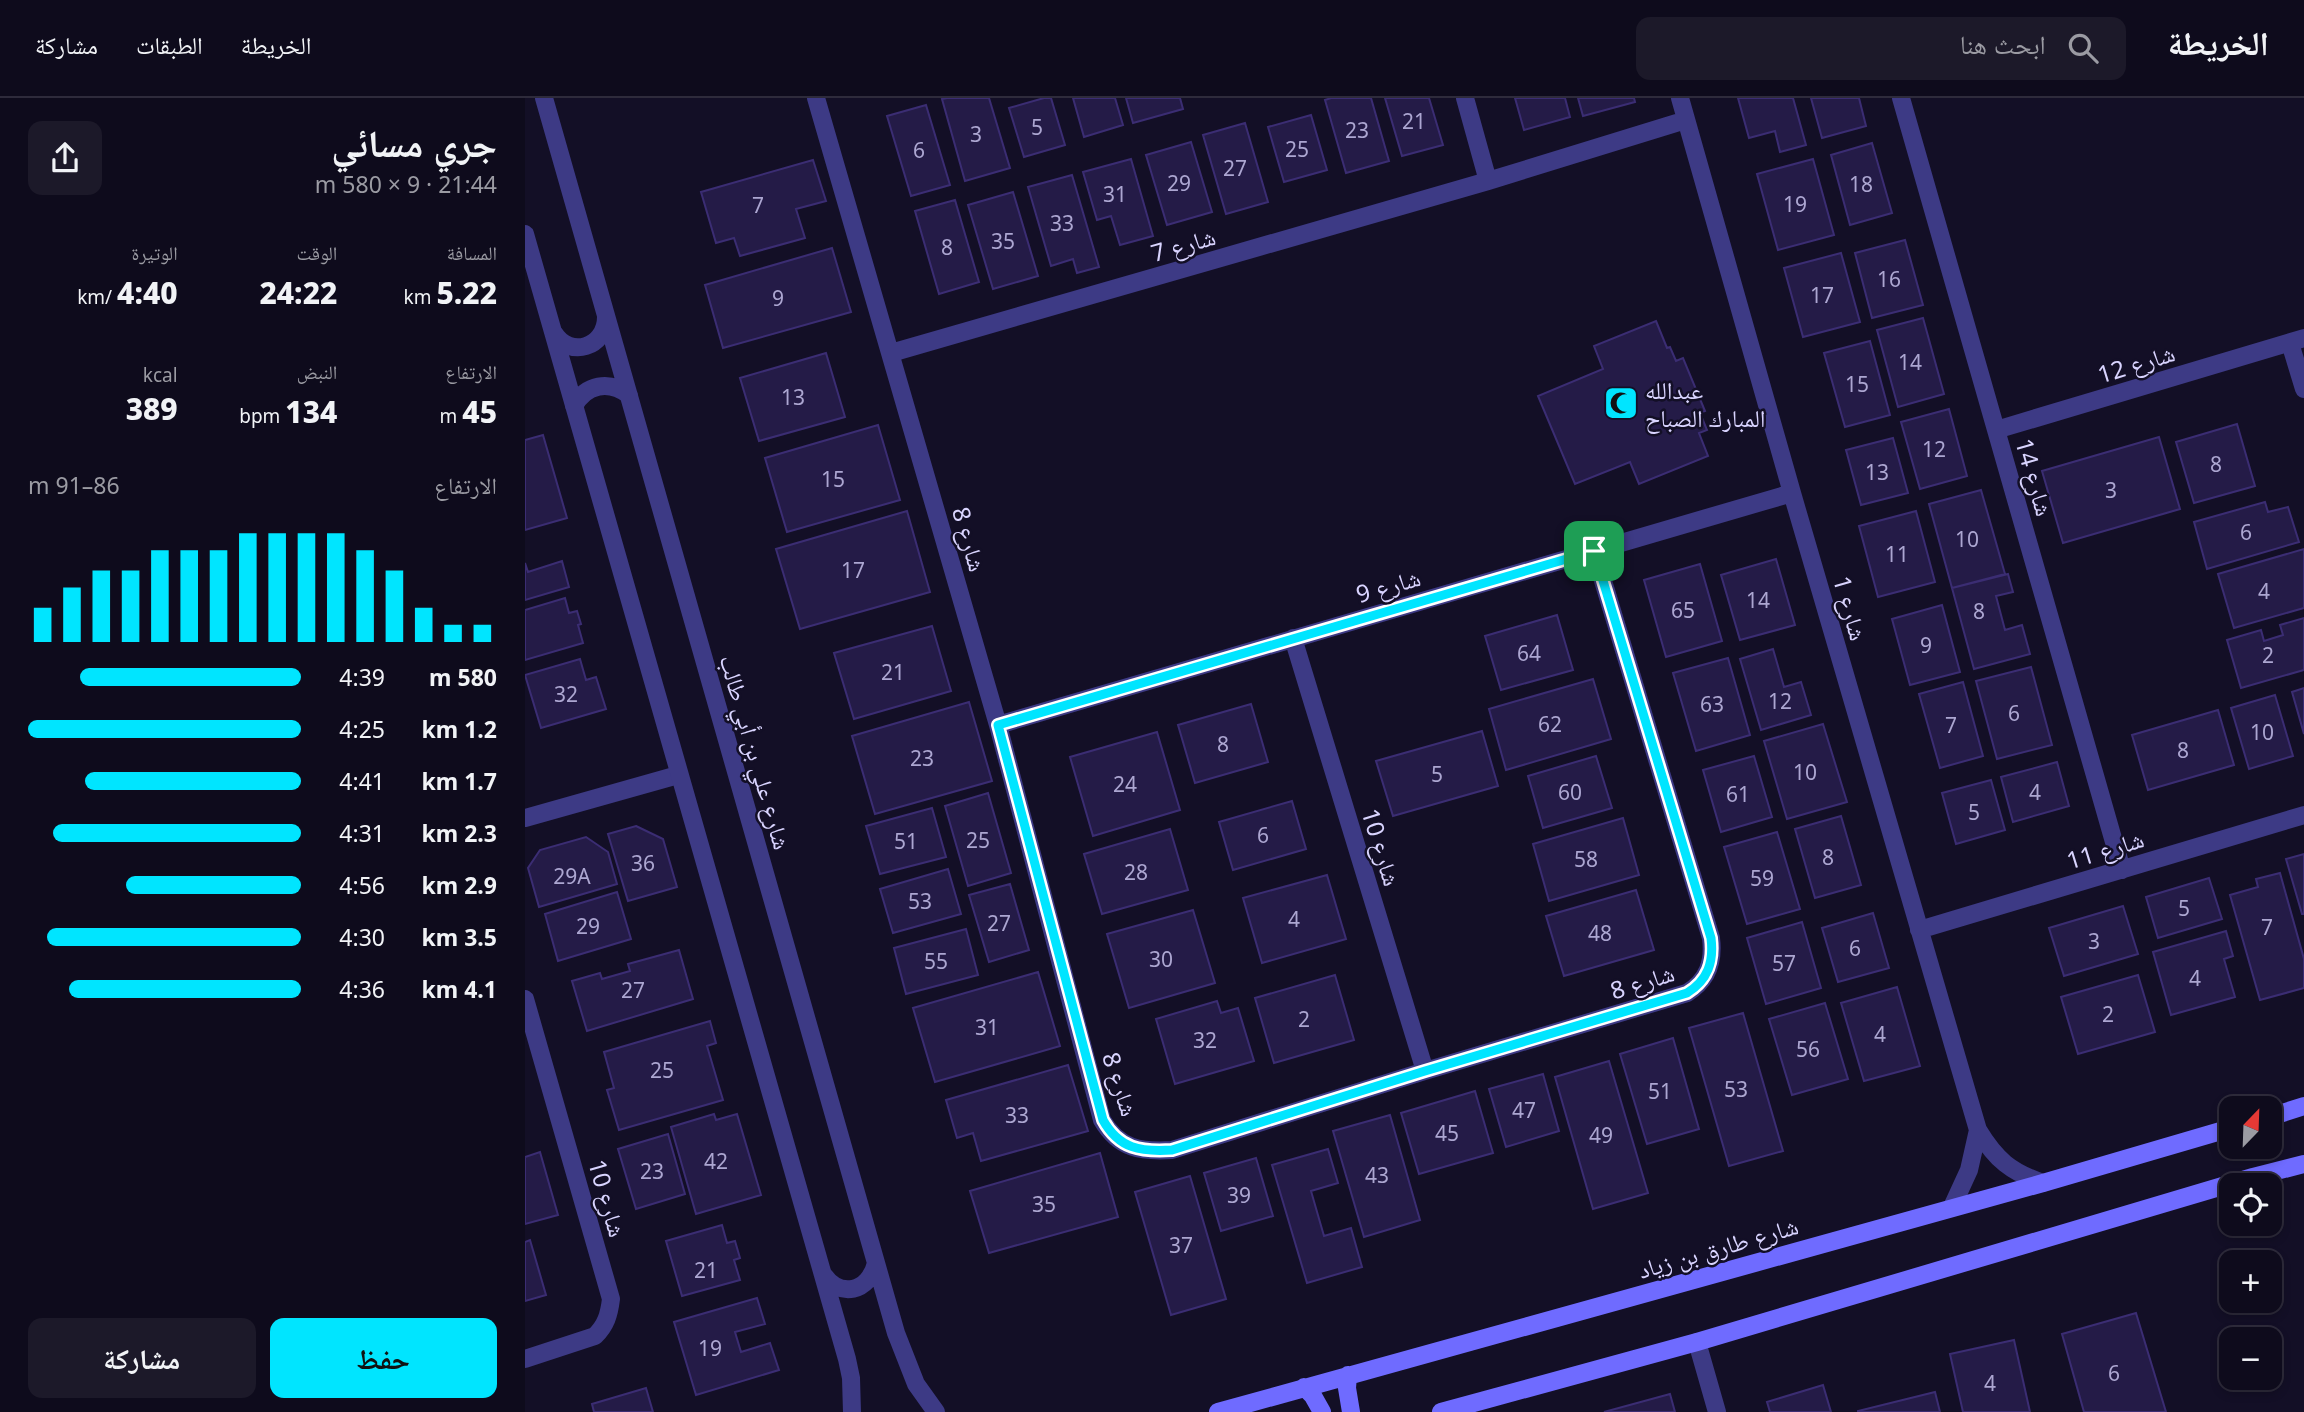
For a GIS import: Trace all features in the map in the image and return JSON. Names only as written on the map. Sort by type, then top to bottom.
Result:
[{"type":"main road","points":[[2282,1113],[2304,1107]]},
{"type":"main road","name":"شارع طارق بن زياد","points":[[1218,1412],[2219,1132]]},
{"type":"main road","points":[[1441,1412],[1697,1342],[2304,1164]]},
{"type":"main road","points":[[1348,1375],[1351,1412]]},
{"type":"main road","points":[[1304,1387],[1322,1412]]},
{"type":"street","name":"شارع علي بن أبي طالب","points":[[544,98],[902,1354],[916,1384],[936,1412]]},
{"type":"street","name":"شارع 8","points":[[816,98],[998,725],[1103,1120],[1109,1132],[1118,1140],[1137,1149],[1172,1150],[1687,993],[1700,984],[1710,967],[1711,938],[1594,551]]},
{"type":"street","points":[[1465,98],[1488,181]]},
{"type":"street","name":"شارع 1","points":[[1680,98],[1978,1130],[1989,1149],[2004,1164],[2023,1176],[2043,1183]]},
{"type":"street","name":"شارع 14","points":[[1901,98],[2122,870]]},
{"type":"street","name":"شارع 7","points":[[891,353],[1488,181],[1686,120]]},
{"type":"street","points":[[525,234],[847,1359],[851,1378],[852,1412]]},
{"type":"street","points":[[553,330],[563,343],[580,348],[589,346],[596,342],[606,327],[605,310]]},
{"type":"street","name":"شارع 12","points":[[1996,430],[2297,340],[2304,388]]},
{"type":"street","points":[[574,406],[584,393],[598,386],[615,387],[629,395]]},
{"type":"street","name":"شارع 9","points":[[998,725],[1792,493]]},
{"type":"street","name":"شارع 10","points":[[1293,638],[1425,1071]]},
{"type":"street","points":[[525,818],[678,775]]},
{"type":"street","name":"شارع 11","points":[[1919,930],[2304,815]]},
{"type":"street","name":"شارع 10","points":[[525,999],[611,1299],[607,1320],[603,1329],[595,1336],[525,1359]]},
{"type":"street","name":"شارع 1","points":[[1952,1207],[1969,1170],[1978,1130]]},
{"type":"street","points":[[823,1274],[828,1282],[844,1289],[853,1289],[869,1280],[876,1263]]},
{"type":"street","points":[[1697,1342],[1717,1412]]},
{"type":"building","points":[[989,98],[1010,168],[965,181],[942,99]]},
{"type":"building","points":[[1051,98],[1065,145],[1024,157],[1009,108]]},
{"type":"building","points":[[1073,98],[1115,98],[1123,125],[1084,137]]},
{"type":"building","points":[[1126,98],[1180,98],[1183,109],[1133,123]]},
{"type":"building","points":[[1371,98],[1389,161],[1346,173],[1325,100]]},
{"type":"building","points":[[1385,98],[1429,98],[1443,145],[1402,156]]},
{"type":"building","points":[[1515,98],[1565,98],[1570,117],[1524,130]]},
{"type":"building","points":[[1578,98],[1634,98],[1635,102],[1583,116]]},
{"type":"building","points":[[1738,98],[1793,98],[1806,145],[1780,152],[1775,131],[1749,138]]},
{"type":"building","points":[[1811,98],[1859,98],[1866,126],[1822,138]]},
{"type":"building","points":[[926,105],[950,185],[911,196],[887,116]]},
{"type":"building","points":[[1311,115],[1327,170],[1284,182],[1268,127]]},
{"type":"building","points":[[1245,123],[1268,202],[1226,214],[1203,135]]},
{"type":"building","points":[[1191,142],[1212,212],[1167,225],[1146,155]]},
{"type":"building","points":[[1872,143],[1892,213],[1850,225],[1831,155]]},
{"type":"building","points":[[1131,159],[1153,236],[1120,245],[1111,216],[1097,220],[1083,172]]},
{"type":"building","points":[[1813,159],[1834,235],[1778,250],[1757,174]]},
{"type":"building","points":[[813,160],[826,201],[796,209],[805,238],[740,256],[734,238],[716,243],[701,192]]},
{"type":"building","points":[[1072,175],[1099,267],[1077,273],[1073,259],[1051,266],[1028,187]]},
{"type":"building","points":[[1013,192],[1038,276],[993,289],[968,205]]},
{"type":"building","points":[[955,200],[979,282],[939,294],[915,211]]},
{"type":"building","points":[[1905,240],[1923,305],[1872,318],[1855,253]]},
{"type":"building","points":[[832,248],[851,312],[723,348],[705,285]]},
{"type":"building","points":[[1841,253],[1860,322],[1803,337],[1784,268]]},
{"type":"building","points":[[1923,318],[1944,394],[1898,407],[1877,330]]},
{"type":"building","name":"عبدالله المبارك الصباح","points":[[1656,321],[1667,348],[1670,347],[1676,361],[1683,358],[1705,411],[1700,413],[1707,430],[1699,433],[1708,456],[1639,484],[1630,462],[1575,484],[1538,396],[1603,369],[1594,346]]},
{"type":"building","points":[[1870,341],[1890,415],[1845,427],[1824,353]]},
{"type":"building","points":[[826,353],[845,417],[759,441],[740,378]]},
{"type":"building","points":[[1949,409],[1967,476],[1920,489],[1901,422]]},
{"type":"building","points":[[2237,424],[2255,486],[2194,503],[2176,442]]},
{"type":"building","points":[[878,425],[900,500],[787,532],[765,458]]},
{"type":"building","points":[[543,435],[567,518],[525,530],[525,440]]},
{"type":"building","points":[[2159,437],[2180,509],[2063,543],[2042,471]]},
{"type":"building","points":[[1893,438],[1908,493],[1861,505],[1846,450]]},
{"type":"building","points":[[1981,490],[2005,574],[1952,588],[1929,504]]},
{"type":"building","points":[[2265,502],[2268,512],[2288,507],[2299,542],[2207,569],[2194,522]]},
{"type":"building","points":[[907,511],[930,592],[800,629],[776,549]]},
{"type":"building","points":[[1916,511],[1935,582],[1878,597],[1859,526]]},
{"type":"building","points":[[2304,549],[2304,608],[2234,628],[2218,574]]},
{"type":"building","points":[[1776,559],[1795,625],[1740,640],[1721,575]]},
{"type":"building","points":[[562,561],[569,587],[525,600],[525,563],[528,572]]},
{"type":"building","points":[[1700,564],[1722,641],[1666,657],[1644,580]]},
{"type":"building","points":[[2008,574],[2013,592],[1996,596],[2005,630],[2022,625],[2030,654],[1974,669],[1952,588]]},
{"type":"building","points":[[565,598],[569,613],[577,611],[583,643],[525,660],[525,610]]},
{"type":"building","points":[[1942,605],[1960,672],[1910,685],[1892,619]]},
{"type":"building","points":[[1557,615],[1573,670],[1501,690],[1485,636]]},
{"type":"building","points":[[2304,618],[2304,670],[2241,688],[2227,640],[2261,630],[2264,641],[2283,635],[2280,625]]},
{"type":"building","points":[[932,626],[951,691],[854,719],[834,653]]},
{"type":"building","points":[[1773,649],[1784,687],[1801,682],[1811,715],[1761,730],[1740,659]]},
{"type":"building","points":[[1728,658],[1750,735],[1696,751],[1673,673]]},
{"type":"building","points":[[580,659],[586,680],[596,677],[606,709],[541,728],[525,675]]},
{"type":"building","points":[[2031,667],[2052,745],[1997,759],[1976,681]]},
{"type":"building","points":[[1593,679],[1611,739],[1506,770],[1489,709]]},
{"type":"building","points":[[1963,682],[1983,756],[1940,768],[1919,694]]},
{"type":"building","points":[[2304,688],[2304,734],[2292,692]]},
{"type":"building","points":[[2275,695],[2293,756],[2249,769],[2231,708]]},
{"type":"building","points":[[969,702],[992,781],[875,814],[852,736]]},
{"type":"building","points":[[1251,704],[1268,762],[1195,783],[1178,725]]},
{"type":"building","points":[[2218,710],[2234,765],[2148,790],[2132,735]]},
{"type":"building","points":[[1823,724],[1847,802],[1787,819],[1764,741]]},
{"type":"building","points":[[1482,731],[1498,786],[1393,816],[1376,761]]},
{"type":"building","points":[[1157,732],[1180,810],[1093,836],[1070,757]]},
{"type":"building","points":[[1596,756],[1612,808],[1543,828],[1528,776]]},
{"type":"building","points":[[1754,756],[1772,817],[1721,832],[1703,770]]},
{"type":"building","points":[[2057,762],[2069,806],[2013,822],[2001,777]]},
{"type":"building","points":[[1991,780],[2005,830],[1956,844],[1942,793]]},
{"type":"building","points":[[988,793],[1011,873],[968,886],[945,806]]},
{"type":"building","points":[[1292,801],[1306,849],[1233,870],[1219,822]]},
{"type":"building","points":[[932,808],[946,857],[880,874],[866,826]]},
{"type":"building","points":[[1841,816],[1861,885],[1815,898],[1795,829]]},
{"type":"building","points":[[1623,818],[1639,875],[1549,901],[1533,844]]},
{"type":"building","points":[[636,826],[663,839],[677,887],[628,901],[608,834]]},
{"type":"building","points":[[1170,829],[1188,890],[1102,914],[1084,854]]},
{"type":"building","points":[[1777,832],[1800,909],[1747,924],[1724,847]]},
{"type":"building","points":[[586,837],[608,852],[617,884],[539,907],[528,868],[540,850]]},
{"type":"building","points":[[2304,854],[2304,914],[2302,914],[2286,859]]},
{"type":"building","points":[[948,869],[961,914],[893,933],[880,889]]},
{"type":"building","points":[[2280,873],[2304,959],[2304,988],[2260,1000],[2230,895],[2258,887],[2256,879]]},
{"type":"building","points":[[1327,875],[1346,939],[1262,963],[1243,898]]},
{"type":"building","points":[[2209,878],[2222,919],[2158,938],[2146,897]]},
{"type":"building","points":[[1010,884],[1029,950],[989,962],[969,895]]},
{"type":"building","points":[[1636,890],[1654,950],[1564,976],[1546,916]]},
{"type":"building","points":[[617,892],[631,939],[558,961],[545,914]]},
{"type":"building","points":[[2123,906],[2138,954],[2064,976],[2049,928]]},
{"type":"building","points":[[1193,910],[1215,983],[1129,1008],[1107,934]]},
{"type":"building","points":[[1873,913],[1889,968],[1838,982],[1822,928]]},
{"type":"building","points":[[1802,922],[1821,988],[1766,1004],[1747,938]]},
{"type":"building","points":[[966,929],[978,975],[906,994],[894,948]]},
{"type":"building","points":[[2226,931],[2233,956],[2224,959],[2235,997],[2171,1015],[2153,952]]},
{"type":"building","points":[[679,950],[693,999],[587,1031],[572,981],[600,973],[602,979],[630,971],[628,964]]},
{"type":"building","points":[[1038,972],[1060,1046],[935,1082],[913,1008]]},
{"type":"building","points":[[1335,975],[1354,1040],[1274,1063],[1255,998]]},
{"type":"building","points":[[2138,975],[2155,1032],[2078,1054],[2061,997]]},
{"type":"building","points":[[1897,987],[1920,1066],[1864,1081],[1841,1003]]},
{"type":"building","points":[[1217,1001],[1221,1013],[1238,1008],[1254,1061],[1175,1084],[1156,1019]]},
{"type":"building","points":[[1825,1003],[1848,1079],[1792,1095],[1769,1019]]},
{"type":"building","points":[[1743,1013],[1783,1151],[1729,1166],[1689,1028]]},
{"type":"building","points":[[710,1021],[716,1043],[707,1046],[723,1100],[619,1130],[607,1090],[614,1088],[604,1052]]},
{"type":"building","points":[[1673,1038],[1699,1129],[1647,1144],[1620,1054]]},
{"type":"building","points":[[1609,1061],[1648,1193],[1593,1209],[1555,1077]]},
{"type":"building","points":[[1068,1065],[1088,1131],[981,1161],[973,1133],[957,1138],[946,1100]]},
{"type":"building","points":[[1543,1074],[1559,1131],[1506,1147],[1489,1089]]},
{"type":"building","points":[[1475,1091],[1493,1153],[1419,1174],[1401,1113]]},
{"type":"building","points":[[714,1114],[716,1120],[737,1114],[761,1195],[696,1214],[671,1127]]},
{"type":"building","points":[[1390,1115],[1420,1220],[1364,1237],[1333,1131]]},
{"type":"building","points":[[668,1134],[685,1194],[636,1209],[618,1149]]},
{"type":"building","points":[[1328,1149],[1338,1183],[1311,1191],[1324,1236],[1351,1228],[1362,1267],[1307,1283],[1272,1165]]},
{"type":"building","points":[[540,1152],[558,1215],[525,1224],[525,1157]]},
{"type":"building","points":[[1100,1153],[1118,1217],[989,1253],[970,1191]]},
{"type":"building","points":[[1256,1158],[1273,1216],[1221,1231],[1204,1173]]},
{"type":"building","points":[[1190,1176],[1226,1299],[1171,1315],[1135,1192]]},
{"type":"building","points":[[722,1225],[727,1243],[735,1241],[740,1258],[734,1260],[740,1280],[682,1296],[666,1241]]},
{"type":"building","points":[[530,1240],[546,1295],[525,1301],[525,1242]]},
{"type":"building","points":[[757,1298],[765,1324],[735,1332],[741,1352],[770,1343],[779,1370],[696,1395],[674,1322]]},
{"type":"building","points":[[2136,1313],[2166,1412],[2084,1412],[2062,1334]]},
{"type":"building","points":[[2014,1340],[2030,1412],[1963,1412],[1950,1354]]},
{"type":"building","points":[[1823,1385],[1831,1412],[1770,1412],[1767,1402]]},
{"type":"building","points":[[646,1388],[653,1412],[594,1412],[592,1404]]},
{"type":"building","points":[[1935,1392],[1940,1412],[1858,1412],[1858,1411]]},
{"type":"building","points":[[1670,1394],[1675,1412],[1604,1412]]},
{"type":"place","name":"عبدالله المبارك الصباح","points":[[1621,403]]},
{"type":"route","points":[[1594,551],[1711,938],[1713,949],[1710,967],[1700,984],[1687,993],[1172,1150],[1137,1149],[1118,1140],[1109,1132],[1103,1120],[998,725],[1594,551]]}]
